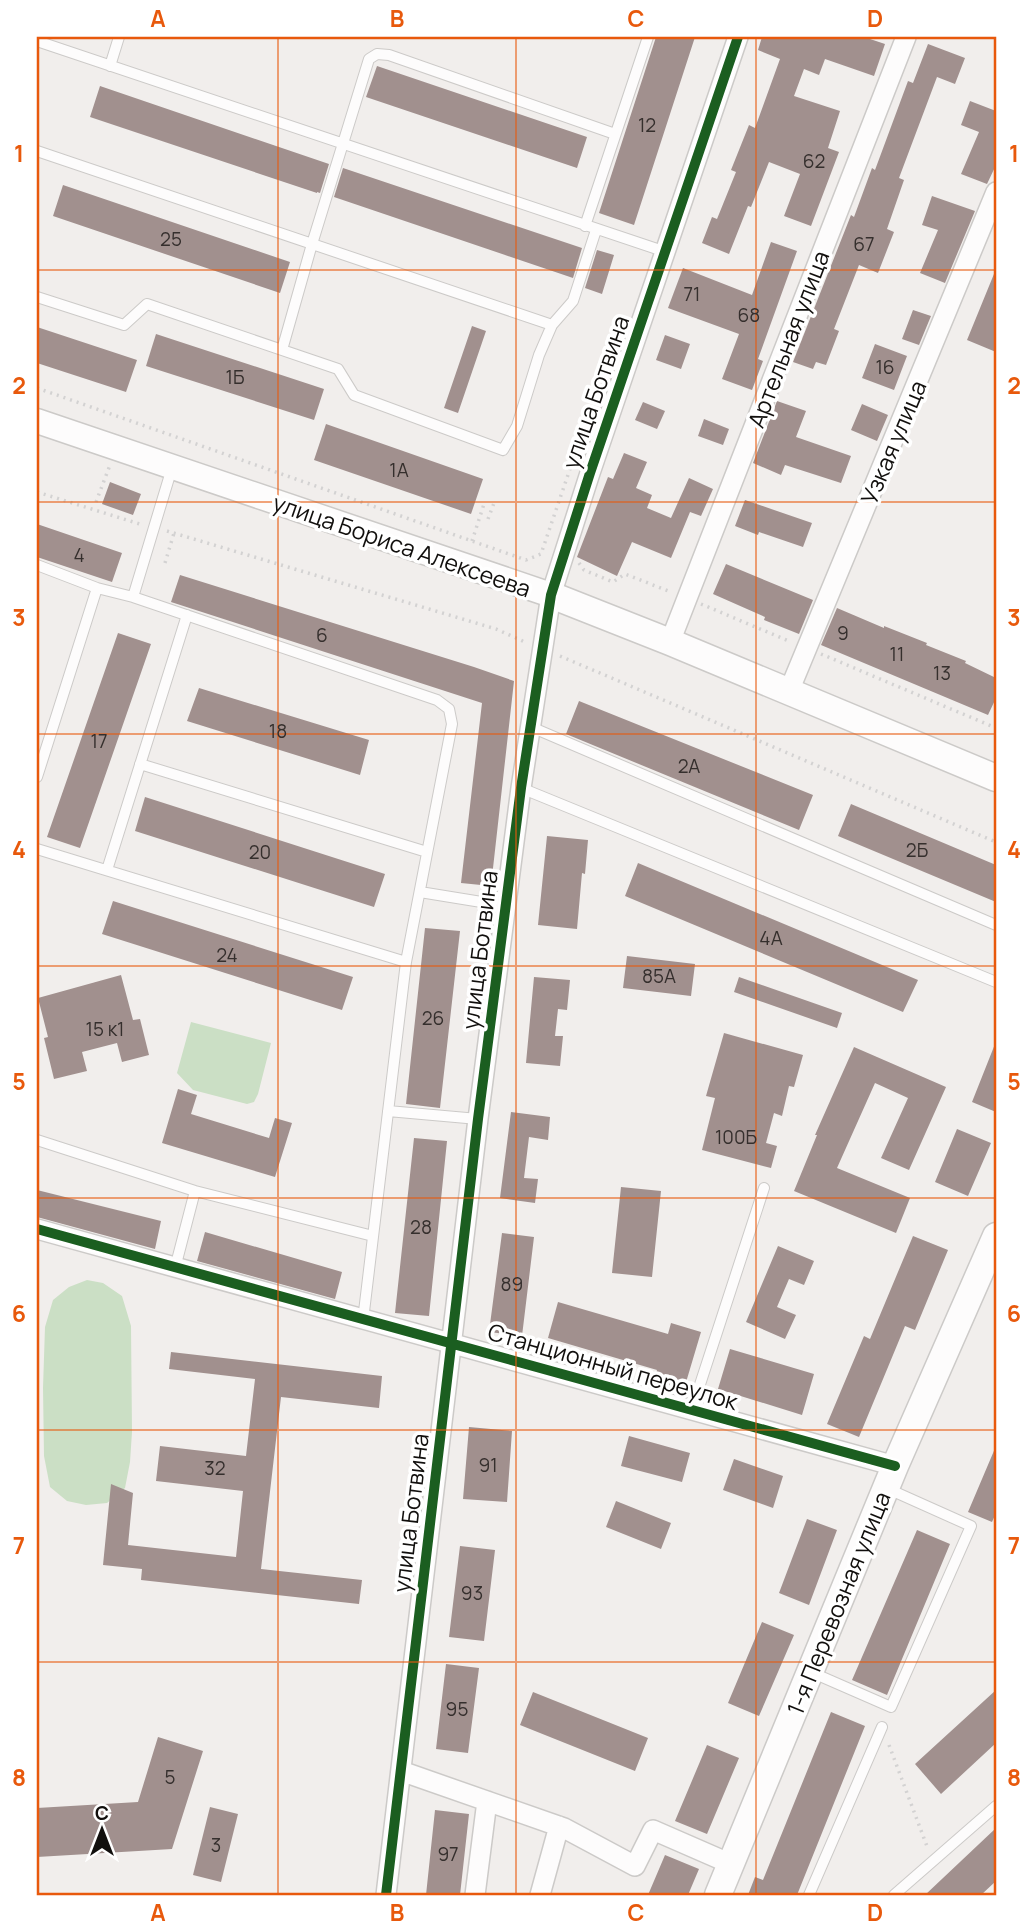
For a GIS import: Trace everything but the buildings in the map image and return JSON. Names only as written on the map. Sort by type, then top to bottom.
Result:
[{"type":"main road","name":"улица Бориса Алексеева","points":[[551,595],[996,778]]},
{"type":"main road","name":"1-я Перевозная улица","points":[[718,1895],[890,1477],[996,1236]]},
{"type":"street","name":"улица Ботвина","points":[[386,1895],[478,1119],[551,595],[738,37]]},
{"type":"street","name":"Артельная улица","points":[[670,642],[906,37]]},
{"type":"street","name":"Узкая улица","points":[[789,691],[996,192]]},
{"type":"street","name":"улица Бориса Алексеева","points":[[37,421],[551,595]]},
{"type":"street","name":"Станционный переулок","points":[[37,1229],[692,1409],[890,1477]]},
{"type":"street","points":[[401,1771],[559,1826],[635,1866],[653,1830],[731,1864]]},
{"type":"street","points":[[475,1895],[486,1801]]},
{"type":"street","points":[[540,1895],[559,1826]]},
{"type":"lane","points":[[110,66],[119,37]]},
{"type":"lane","points":[[585,226],[648,37]]},
{"type":"lane","points":[[37,41],[666,252]]},
{"type":"lane","points":[[282,350],[369,59],[377,54],[389,54],[615,134]]},
{"type":"lane","points":[[37,151],[552,325]]},
{"type":"lane","points":[[37,297],[124,325],[148,304],[338,369],[354,395],[503,450],[517,426],[539,355],[552,325],[573,301],[596,230]]},
{"type":"lane","points":[[133,597],[172,468]]},
{"type":"lane","points":[[37,565],[97,588],[133,597],[437,699],[449,709],[452,724],[406,962],[363,1320]]},
{"type":"lane","points":[[37,777],[97,588]]},
{"type":"lane","points":[[107,870],[187,615]]},
{"type":"lane","points":[[531,727],[996,925]]},
{"type":"lane","points":[[140,764],[427,852]]},
{"type":"lane","points":[[522,788],[996,982]]},
{"type":"lane","points":[[37,849],[406,962]]},
{"type":"lane","points":[[420,892],[506,906]]},
{"type":"lane","points":[[388,1111],[478,1119]]},
{"type":"lane","points":[[37,1140],[195,1191],[373,1236]]},
{"type":"lane","points":[[692,1409],[764,1188]]},
{"type":"lane","points":[[175,1268],[195,1191]]},
{"type":"lane","points":[[810,1671],[891,1707],[971,1527],[890,1477]]},
{"type":"lane","points":[[809,1895],[882,1727]]},
{"type":"lane","points":[[894,1895],[996,1806]]},
{"type":"path","points":[[37,388],[526,560],[541,554],[589,413]]},
{"type":"path","points":[[96,502],[111,463]]},
{"type":"path","points":[[37,492],[496,629],[996,842]]},
{"type":"path","points":[[472,541],[484,503]]},
{"type":"path","points":[[488,519],[494,503]]},
{"type":"path","points":[[165,563],[174,533]]},
{"type":"path","points":[[882,1727],[933,1861]]},
{"type":"green space","points":[[191,1022],[271,1043],[254,1102],[247,1104],[193,1090],[177,1073]]},
{"type":"green space","points":[[87,1280],[103,1283],[122,1296],[131,1326],[132,1432],[125,1488],[107,1503],[86,1505],[67,1501],[50,1487],[44,1456],[43,1388],[45,1327],[53,1300],[69,1287]]},
{"type":"cycle path","points":[[386,1895],[478,1119],[521,788],[551,595],[738,37]]},
{"type":"cycle path","points":[[37,1229],[895,1466]]}]
